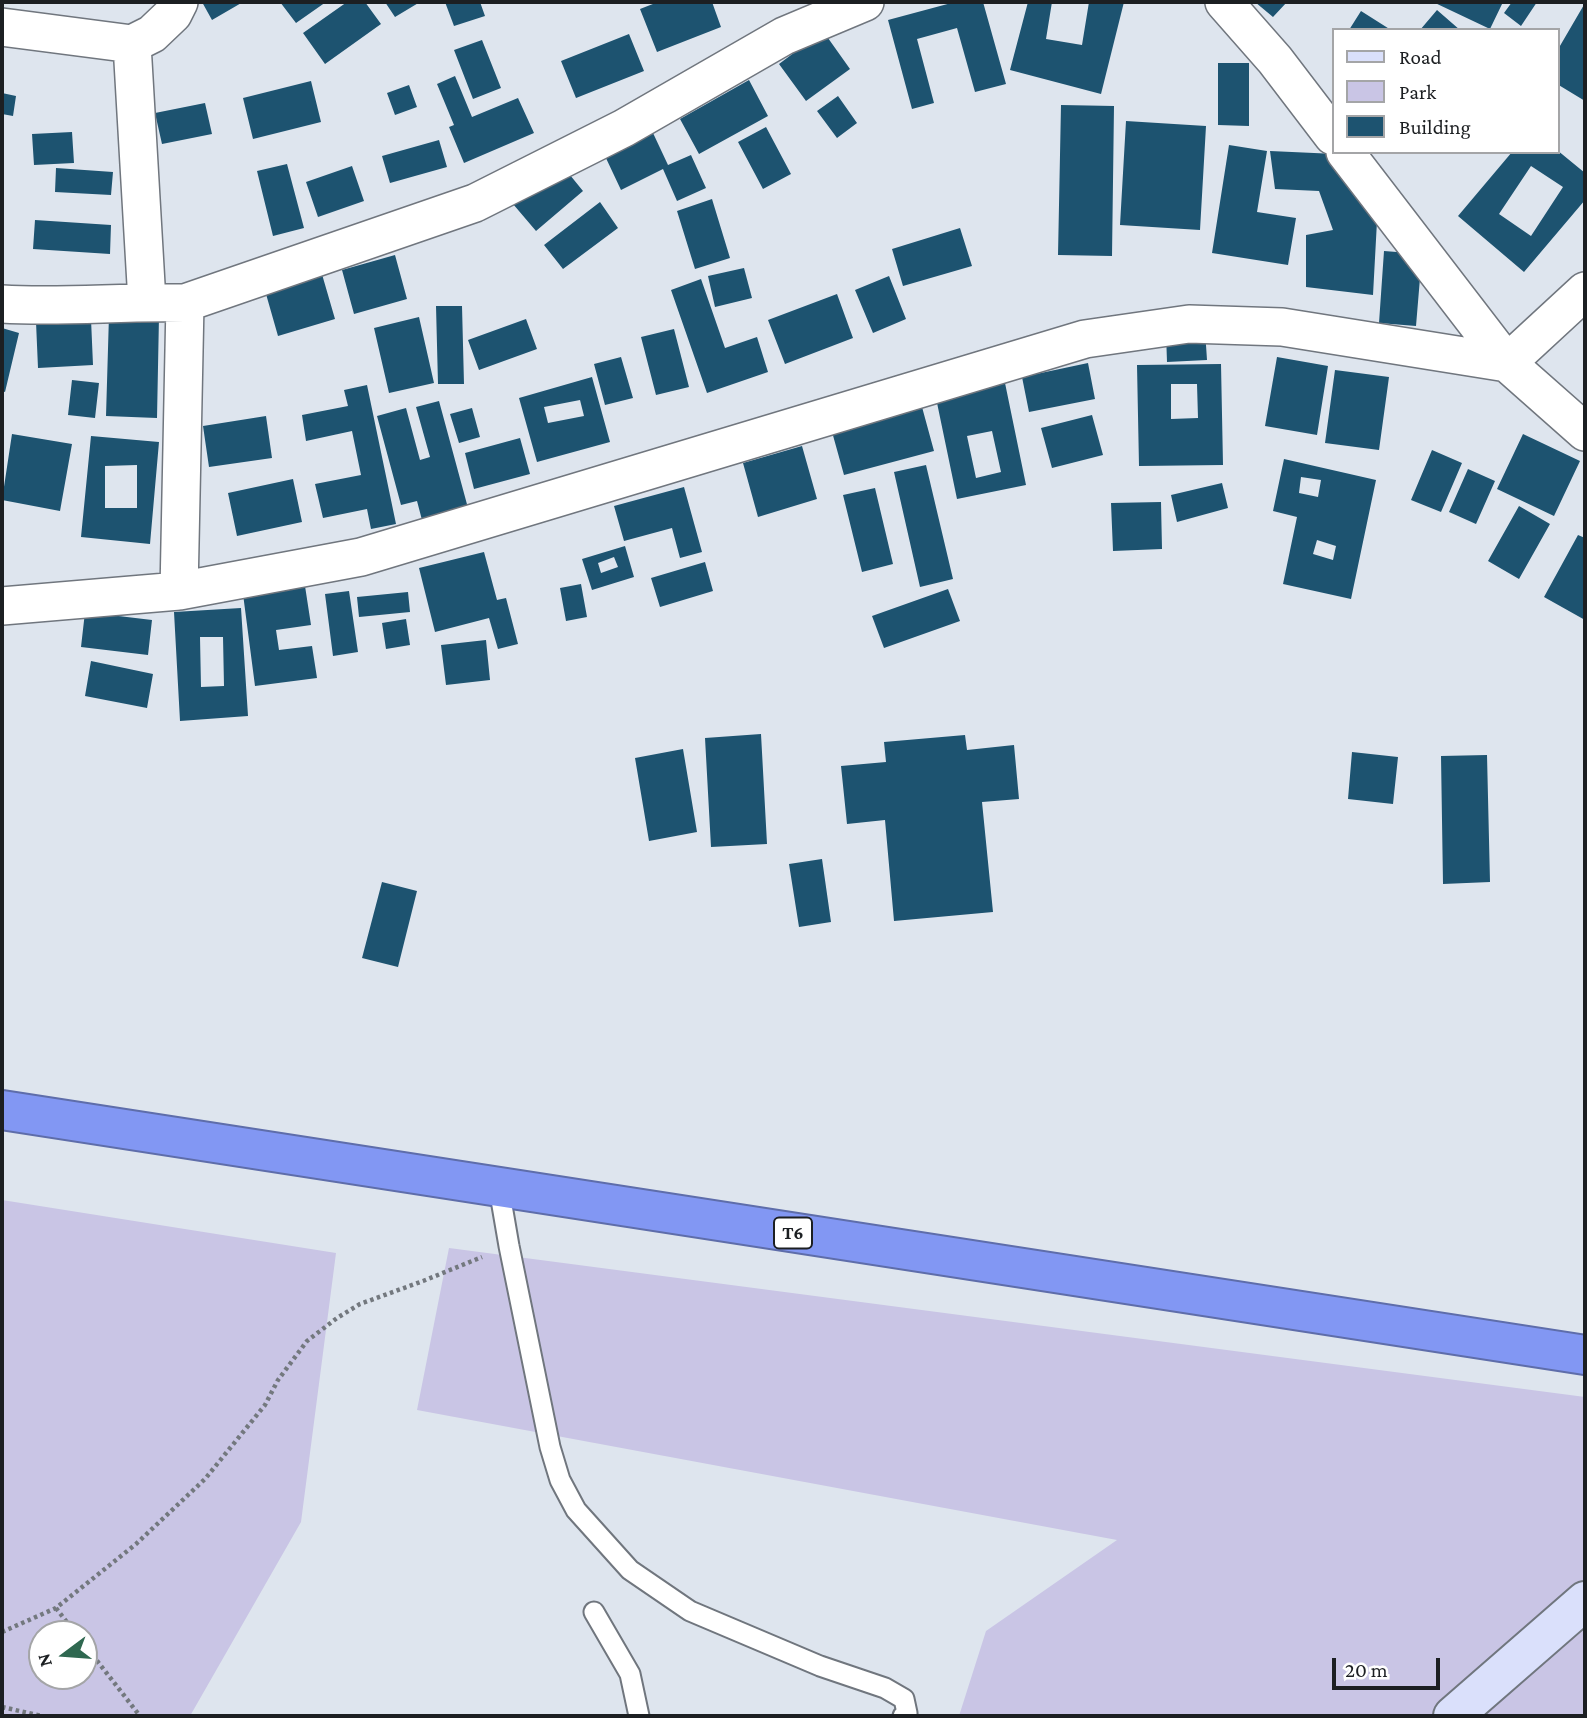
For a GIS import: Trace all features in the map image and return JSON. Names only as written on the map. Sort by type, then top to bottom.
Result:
[{"type":"highway","name":"T6","points":[[2,1110],[1585,1354]]},
{"type":"street","points":[[2,27],[132,44],[152,34],[173,13],[179,2]]},
{"type":"street","points":[[2,304],[30,306],[185,303],[475,203],[624,128],[784,36],[865,2]]},
{"type":"street","points":[[1224,2],[1275,60],[1332,135]]},
{"type":"street","points":[[132,44],[147,302]]},
{"type":"street","points":[[1347,154],[1507,363],[1585,432]]},
{"type":"street","points":[[1507,363],[1585,291]]},
{"type":"street","points":[[179,591],[185,303]]},
{"type":"street","points":[[2,606],[179,591],[361,557],[1085,339],[1189,324],[1282,327],[1507,363]]},
{"type":"street","points":[[1453,1716],[1585,1601]]},
{"type":"lane","points":[[499,1188],[550,1447],[560,1480],[576,1510],[630,1570],[690,1611],[820,1666],[885,1688],[904,1699],[907,1713],[902,1716]]},
{"type":"lane","points":[[594,1612],[629,1674],[639,1716]]},
{"type":"path","points":[[2,1632],[56,1608],[136,1544],[205,1479],[265,1405],[278,1380],[307,1341],[337,1318],[359,1304],[509,1246]]},
{"type":"path","points":[[56,1608],[65,1620]]},
{"type":"path","points":[[98,1662],[140,1716]]},
{"type":"path","points":[[2,1707],[42,1716]]},
{"type":"green space","points":[[2,1200],[336,1253],[301,1522],[190,1716],[2,1716]]},
{"type":"green space","points":[[449,1248],[1585,1397],[1585,1716],[959,1716],[986,1631],[1117,1540],[417,1410]]},
{"type":"building","points":[[202,2],[243,2],[212,20]]},
{"type":"building","points":[[280,2],[326,2],[296,23]]},
{"type":"building","points":[[347,2],[365,2],[381,24],[325,64],[303,33]]},
{"type":"building","points":[[385,2],[420,2],[395,17]]},
{"type":"building","points":[[445,2],[480,2],[485,16],[454,26]]},
{"type":"building","points":[[658,2],[712,2],[721,27],[657,52],[640,9]]},
{"type":"building","points":[[955,2],[983,2],[1006,84],[975,92],[957,28],[917,39],[934,103],[912,109],[888,20]]},
{"type":"building","points":[[1028,2],[1052,2],[1046,39],[1082,45],[1089,2],[1124,2],[1101,94],[1010,70]]},
{"type":"building","points":[[1255,2],[1287,2],[1273,17]]},
{"type":"building","points":[[1433,2],[1503,2],[1490,28]]},
{"type":"building","points":[[1512,2],[1537,2],[1521,26],[1504,13]]},
{"type":"building","points":[[1585,3],[1585,101],[1559,85],[1559,48]]},
{"type":"building","points":[[1437,10],[1458,28],[1422,28]]},
{"type":"building","points":[[1361,11],[1388,28],[1350,28]]},
{"type":"building","points":[[823,31],[850,69],[806,101],[779,64]]},
{"type":"building","points":[[629,34],[644,71],[576,98],[561,61]]},
{"type":"building","points":[[482,40],[501,88],[473,99],[454,50]]},
{"type":"building","points":[[1218,63],[1249,63],[1249,126],[1218,125]]},
{"type":"building","points":[[455,76],[472,117],[518,98],[534,133],[464,163],[449,127],[454,125],[437,84]]},
{"type":"building","points":[[749,80],[768,116],[699,154],[680,119]]},
{"type":"building","points":[[311,81],[321,122],[253,139],[243,98]]},
{"type":"building","points":[[409,85],[417,107],[395,115],[387,93]]},
{"type":"building","points":[[2,93],[16,96],[13,116],[2,114]]},
{"type":"building","points":[[838,96],[857,123],[837,138],[817,111]]},
{"type":"building","points":[[205,103],[212,134],[162,144],[155,113]]},
{"type":"building","points":[[1061,105],[1114,106],[1112,256],[1058,255]]},
{"type":"building","points":[[1126,121],[1206,126],[1200,230],[1120,225]]},
{"type":"building","points":[[766,127],[791,174],[763,189],[738,142]]},
{"type":"building","points":[[72,132],[74,163],[34,165],[32,134]]},
{"type":"building","points":[[653,133],[668,165],[691,155],[706,188],[677,201],[663,169],[621,190],[605,156]]},
{"type":"building","points":[[439,140],[447,167],[390,183],[382,156]]},
{"type":"building","points":[[1229,145],[1267,151],[1257,212],[1296,218],[1288,265],[1212,253]]},
{"type":"building","points":[[1270,151],[1336,154],[1377,221],[1373,295],[1306,287],[1306,235],[1333,230],[1319,191],[1275,189]]},
{"type":"building","points":[[1559,152],[1585,173],[1585,200],[1524,272],[1458,216],[1510,154],[1559,154]],"holes":[[[1531,166],[1563,187],[1531,236],[1499,214]]]},
{"type":"building","points":[[287,164],[304,228],[273,236],[257,171]]},
{"type":"building","points":[[561,164],[583,191],[536,231],[513,204]]},
{"type":"building","points":[[352,166],[364,201],[318,217],[306,182]]},
{"type":"building","points":[[56,168],[113,172],[111,195],[55,192]]},
{"type":"building","points":[[712,199],[730,258],[695,269],[677,211]]},
{"type":"building","points":[[600,202],[618,228],[563,269],[544,245]]},
{"type":"building","points":[[35,220],[111,225],[110,254],[33,249]]},
{"type":"building","points":[[960,228],[972,266],[903,286],[892,249]]},
{"type":"building","points":[[1384,251],[1422,254],[1416,326],[1379,323]]},
{"type":"building","points":[[395,255],[407,299],[354,314],[342,270]]},
{"type":"building","points":[[319,264],[335,319],[278,336],[262,280]]},
{"type":"building","points":[[744,268],[752,298],[715,307],[708,276]]},
{"type":"building","points":[[889,276],[906,319],[873,333],[855,290]]},
{"type":"building","points":[[701,279],[725,348],[757,337],[768,372],[707,393],[671,290]]},
{"type":"building","points":[[837,294],[853,338],[785,364],[768,320]]},
{"type":"building","points":[[436,306],[462,306],[464,384],[438,384]]},
{"type":"building","points":[[109,315],[159,316],[157,418],[106,416]]},
{"type":"building","points":[[419,317],[434,383],[389,393],[374,328]]},
{"type":"building","points":[[91,319],[93,365],[38,368],[36,322]]},
{"type":"building","points":[[526,319],[537,349],[479,370],[468,340]]},
{"type":"building","points":[[2,328],[19,333],[5,392],[2,391]]},
{"type":"building","points":[[674,329],[689,387],[656,395],[641,337]]},
{"type":"building","points":[[1205,330],[1207,360],[1167,362],[1166,333]]},
{"type":"building","points":[[621,357],[633,398],[605,405],[594,364]]},
{"type":"building","points":[[1277,357],[1328,366],[1317,435],[1265,426]]},
{"type":"building","points":[[1088,363],[1095,399],[1029,412],[1022,377]]},
{"type":"building","points":[[1221,364],[1223,465],[1139,466],[1137,365]],"holes":[[[1171,384],[1197,384],[1198,418],[1171,419]]]},
{"type":"building","points":[[1335,370],[1389,377],[1379,450],[1325,443]]},
{"type":"building","points":[[592,377],[610,442],[537,462],[519,398]],"holes":[[[580,400],[584,416],[548,423],[544,407]]]},
{"type":"building","points":[[72,380],[99,383],[95,418],[68,415]]},
{"type":"building","points":[[1005,383],[1026,485],[957,499],[936,398]],"holes":[[[992,431],[1001,472],[976,478],[967,436]]]},
{"type":"building","points":[[367,385],[396,524],[371,529],[367,509],[323,518],[315,484],[361,475],[352,431],[306,441],[302,415],[348,406],[344,390]]},
{"type":"building","points":[[919,396],[934,451],[844,475],[829,421]]},
{"type":"building","points":[[439,401],[468,508],[422,520],[417,501],[401,505],[377,416],[406,408],[420,460],[430,457],[416,407]]},
{"type":"building","points":[[472,408],[480,437],[459,443],[450,414]]},
{"type":"building","points":[[1092,415],[1103,455],[1052,468],[1041,428]]},
{"type":"building","points":[[266,416],[272,458],[209,467],[203,426]]},
{"type":"building","points":[[12,434],[72,444],[60,511],[2,500]]},
{"type":"building","points":[[1523,434],[1580,461],[1554,516],[1497,489]]},
{"type":"building","points":[[91,436],[159,442],[150,544],[81,537]],"holes":[[[137,465],[137,508],[105,508],[105,466]]]},
{"type":"building","points":[[520,438],[530,474],[474,489],[465,453]]},
{"type":"building","points":[[802,446],[817,499],[758,517],[743,463]]},
{"type":"building","points":[[1432,450],[1462,463],[1441,512],[1411,500]]},
{"type":"building","points":[[1284,459],[1376,480],[1351,599],[1283,584],[1297,517],[1273,511]],"holes":[[[1301,477],[1321,480],[1318,497],[1299,493]],[[1317,540],[1336,546],[1333,560],[1313,554]]]},
{"type":"building","points":[[926,465],[953,579],[920,587],[894,472]]},
{"type":"building","points":[[1468,469],[1495,481],[1476,524],[1449,512]]},
{"type":"building","points":[[293,479],[302,522],[237,536],[228,493]]},
{"type":"building","points":[[1222,483],[1228,508],[1177,522],[1171,495]]},
{"type":"building","points":[[684,487],[702,552],[680,558],[672,528],[624,541],[614,506]]},
{"type":"building","points":[[875,488],[893,564],[862,572],[843,495]]},
{"type":"building","points":[[1161,502],[1162,549],[1113,551],[1111,503]]},
{"type":"building","points":[[1519,506],[1550,524],[1519,579],[1488,561]]},
{"type":"building","points":[[1578,535],[1585,538],[1585,620],[1544,597]]},
{"type":"building","points":[[625,546],[634,577],[592,590],[582,559]],"holes":[[[614,557],[618,567],[601,573],[598,563]]]},
{"type":"building","points":[[484,552],[497,600],[506,598],[518,644],[498,649],[489,618],[435,632],[419,568]]},
{"type":"building","points":[[705,562],[713,591],[660,607],[651,578]]},
{"type":"building","points":[[581,584],[587,617],[566,621],[560,588]]},
{"type":"building","points":[[305,586],[311,625],[276,630],[279,650],[312,646],[317,678],[255,686],[243,594]]},
{"type":"building","points":[[948,589],[960,621],[884,648],[872,616]]},
{"type":"building","points":[[349,591],[358,652],[333,656],[325,594]]},
{"type":"building","points":[[408,592],[410,612],[359,617],[357,597]]},
{"type":"building","points":[[241,608],[248,716],[180,721],[174,612]],"holes":[[[200,637],[223,637],[224,686],[201,687]]]},
{"type":"building","points":[[85,612],[152,620],[148,655],[81,647]]},
{"type":"building","points":[[406,619],[410,645],[386,649],[382,623]]},
{"type":"building","points":[[486,640],[490,680],[446,685],[441,645]]},
{"type":"building","points":[[91,661],[153,674],[147,708],[85,696]]},
{"type":"building","points":[[761,734],[767,844],[711,847],[705,738]]},
{"type":"building","points":[[965,735],[967,750],[1014,745],[1019,799],[982,802],[993,912],[894,921],[885,820],[847,824],[841,766],[886,762],[884,742]]},
{"type":"building","points":[[683,749],[697,832],[649,841],[635,758]]},
{"type":"building","points":[[1352,752],[1398,757],[1393,804],[1348,799]]},
{"type":"building","points":[[1487,755],[1490,882],[1443,884],[1441,756]]},
{"type":"building","points":[[822,859],[831,922],[799,927],[789,864]]},
{"type":"building","points":[[382,882],[417,891],[398,967],[362,958]]}]
